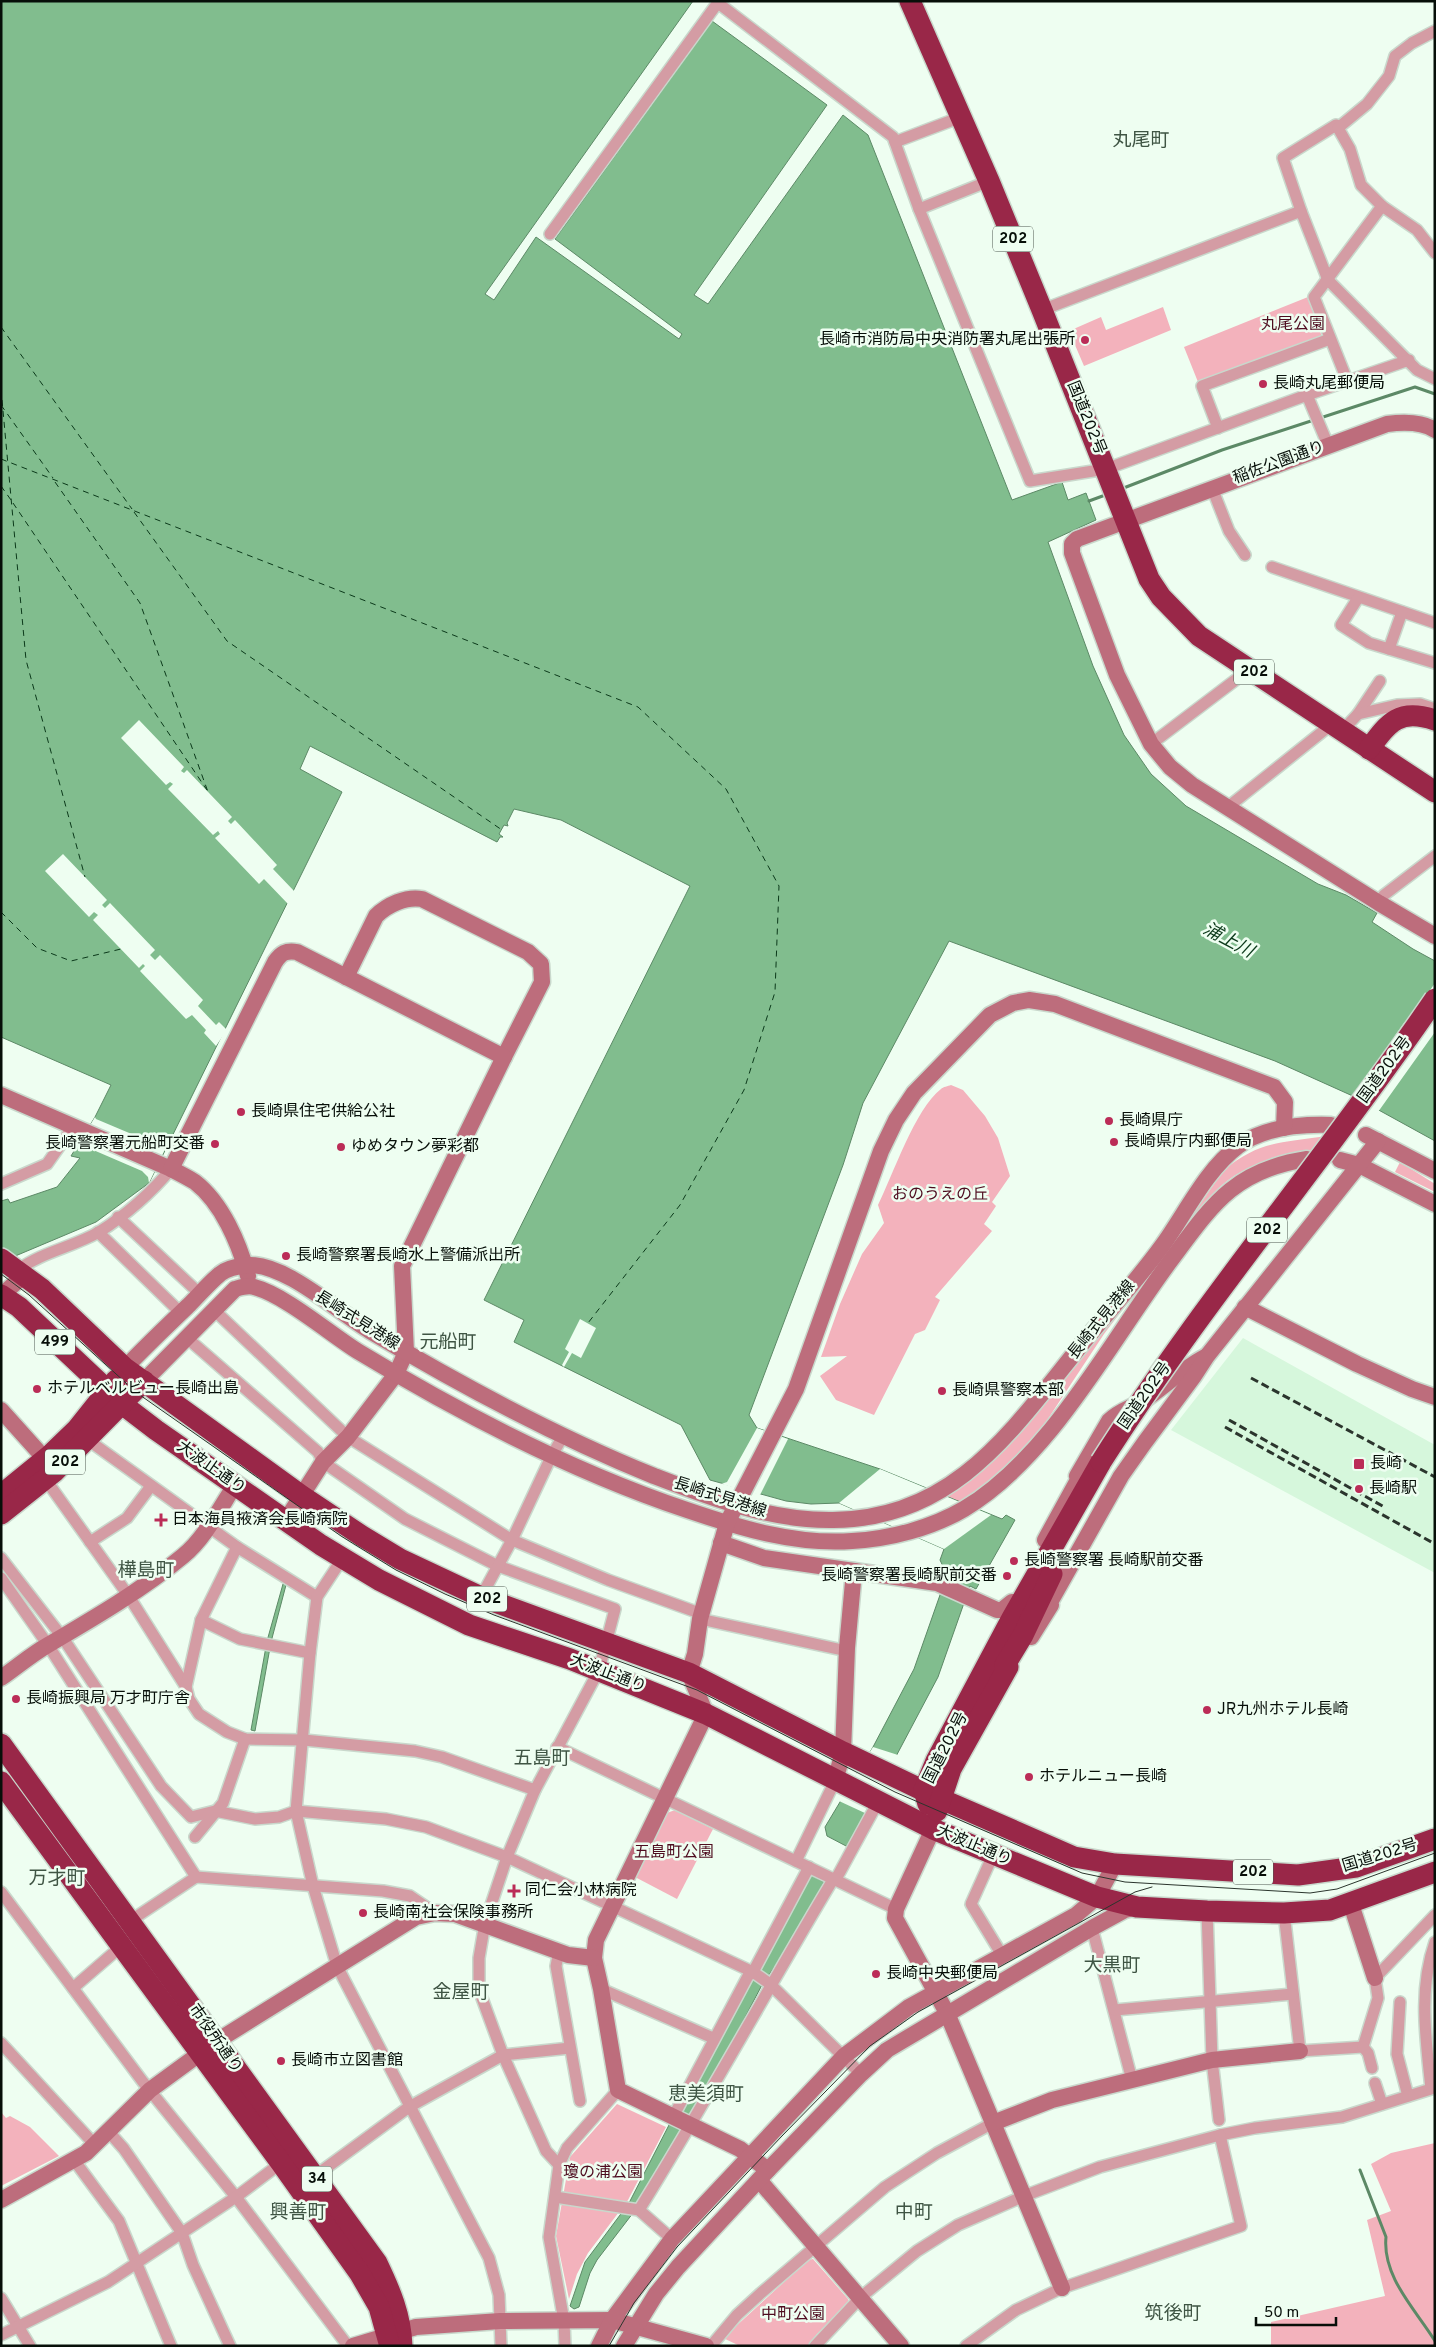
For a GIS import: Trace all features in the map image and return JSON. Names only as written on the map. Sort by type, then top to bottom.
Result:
[{"type":"highway","name":"国道202号","points":[[910,1],[989,182],[1042,310],[1108,474],[1141,563],[1161,597],[1200,636],[1435,792]]},
{"type":"highway","points":[[1369,749],[1386,725],[1398,718],[1408,714],[1435,720]]},
{"type":"highway","points":[[1369,749],[1407,730],[1422,728],[1435,732]]},
{"type":"highway","name":"国道202号","points":[[933,1828],[936,1761],[1006,1615],[1105,1464],[1151,1385],[1362,1102],[1435,999]]},
{"type":"highway","name":"国道202号","points":[[1006,1615],[1042,1599],[1044,1601],[1105,1464],[1435,1021]]},
{"type":"highway","name":"499","points":[[10,1267],[125,1368]]},
{"type":"highway","name":"499","points":[[1,1295],[19,1308],[115,1397]]},
{"type":"highway","name":"大波止通り","points":[[125,1368],[302,1496],[362,1536],[400,1558],[481,1597],[689,1673],[851,1756],[933,1795],[1074,1857],[1115,1864]]},
{"type":"highway","name":"202","points":[[1,1514],[46,1480],[88,1440],[115,1397],[125,1368]]},
{"type":"highway","name":"202","points":[[1,1495],[45,1459],[88,1417],[115,1397],[144,1381]]},
{"type":"highway","name":"大波止通り","points":[[115,1397],[235,1485],[342,1559],[379,1580],[469,1625],[599,1670],[706,1714],[877,1802],[994,1856],[1097,1897],[1137,1907]]},
{"type":"highway","name":"国道202号","points":[[933,1795],[951,1769],[1008,1667],[1005,1665],[1024,1634],[1006,1615]]},
{"type":"highway","name":"市役所通り","points":[[1,1744],[130,1933],[200,2054],[289,2157],[315,2176],[377,2263],[394,2301],[395,2339]]},
{"type":"highway","name":"市役所通り","points":[[1,1782],[130,1933],[217,2042],[370,2290],[395,2339]]},
{"type":"highway","name":"国道202号","points":[[1115,1864],[1298,1875],[1356,1867],[1435,1839]]},
{"type":"highway","name":"国道202号","points":[[1137,1907],[1284,1913],[1330,1910],[1435,1872]]},
{"type":"street","points":[[550,234],[718,2],[892,137],[919,209],[1030,481],[1108,474],[1218,428],[1307,394],[1409,360]]},
{"type":"street","points":[[1338,128],[1366,104],[1389,76],[1396,56],[1412,43],[1435,31]]},
{"type":"street","points":[[895,142],[961,117]]},
{"type":"street","points":[[1435,253],[1417,230],[1382,206],[1361,185],[1350,149],[1336,125],[1282,158],[1328,280],[1417,370],[1435,379]]},
{"type":"street","points":[[919,209],[989,182]]},
{"type":"street","points":[[1347,380],[1314,297],[1382,206]]},
{"type":"street","points":[[1042,310],[1301,211]]},
{"type":"street","points":[[1218,428],[1202,386],[1330,339]]},
{"type":"street","points":[[1307,394],[1328,445]]},
{"type":"street","name":"稲佐公園通り","points":[[1433,427],[1404,422],[1387,424],[1212,488],[1123,514],[1077,539],[1072,544],[1072,553],[1117,675],[1151,744],[1170,767],[1192,785],[1379,903],[1435,936]]},
{"type":"street","points":[[1212,488],[1229,531],[1245,555]]},
{"type":"street","points":[[1272,567],[1435,623]]},
{"type":"street","points":[[1358,598],[1341,625],[1365,642],[1435,663]]},
{"type":"street","points":[[1389,649],[1402,612]]},
{"type":"street","points":[[1151,744],[1250,669]]},
{"type":"street","points":[[1358,714],[1380,681]]},
{"type":"street","points":[[1228,807],[1337,727],[1358,714],[1408,703],[1435,708]]},
{"type":"street","points":[[1379,903],[1384,895],[1435,856]]},
{"type":"street","points":[[286,1520],[323,1462],[348,1437],[396,1374],[406,1352],[402,1266],[542,982],[540,964],[536,958],[520,947],[422,899],[409,899],[383,909],[376,916],[346,977]]},
{"type":"street","points":[[1,1295],[10,1267],[29,1262],[98,1232],[154,1190],[165,1166],[279,956],[288,951],[297,952],[504,1056]]},
{"type":"street","points":[[618,2090],[594,1958],[596,1940],[706,1714],[689,1673],[695,1654],[701,1616],[727,1523],[742,1490],[796,1388],[881,1151],[896,1120],[914,1093],[990,1015],[1013,1003],[1029,1000],[1056,1004],[1274,1087],[1285,1102],[1284,1128]]},
{"type":"street","points":[[1,1095],[165,1166],[195,1183],[223,1214],[245,1266],[250,1285],[235,1289],[144,1381]]},
{"type":"street","name":"長崎式見港線","points":[[125,1368],[223,1271],[245,1266],[265,1267],[282,1273],[368,1330],[461,1384],[563,1436],[634,1468],[757,1512],[804,1520],[836,1520],[873,1516],[908,1506],[930,1497],[968,1473],[1003,1440],[1040,1398],[1162,1246],[1221,1161],[1249,1140],[1284,1128],[1331,1125]]},
{"type":"street","points":[[1,1184],[47,1164],[78,1129]]},
{"type":"street","points":[[1008,1667],[1011,1669],[1046,1614],[1051,1605],[1044,1601],[1132,1460],[1194,1376],[1206,1356],[1360,1165],[1372,1138],[1435,1171]]},
{"type":"street","name":"長崎式見港線","points":[[250,1285],[271,1294],[329,1333],[396,1374],[551,1457],[633,1492],[727,1523],[777,1537],[851,1541],[901,1533],[945,1519],[965,1508],[1002,1480],[1040,1442],[1095,1369],[1159,1276],[1213,1205],[1234,1187],[1256,1173],[1286,1162],[1307,1159]]},
{"type":"street","points":[[1340,1160],[1360,1165],[1435,1204]]},
{"type":"street","points":[[118,1217],[200,1294]]},
{"type":"street","points":[[98,1232],[180,1313]]},
{"type":"street","points":[[1245,1307],[1357,1364],[1412,1389],[1435,1397]]},
{"type":"street","points":[[214,1310],[348,1437],[512,1540],[701,1616],[847,1651]]},
{"type":"street","points":[[186,1338],[318,1452],[323,1462],[405,1519],[498,1566],[615,1610],[605,1641],[599,1670],[534,1790],[507,1856],[485,1923],[478,1973],[479,1990],[502,2055],[546,2151],[559,2164]]},
{"type":"street","points":[[1079,1478],[1077,1476],[1108,1422],[1116,1414],[1140,1402],[1186,1368],[1206,1356]]},
{"type":"street","points":[[1,1410],[45,1459]]},
{"type":"street","points":[[1108,1422],[1112,1429],[1145,1442]]},
{"type":"street","points":[[721,1543],[764,1558],[937,1584],[1006,1615],[1079,1478],[1081,1478],[1106,1434],[1111,1433],[1134,1445],[1132,1460]]},
{"type":"street","points":[[481,1597],[512,1540],[551,1457],[563,1436]]},
{"type":"street","points":[[88,1440],[237,1547],[317,1597]]},
{"type":"street","points":[[46,1480],[128,1595],[186,1687],[189,1699],[199,1714],[227,1732],[245,1739],[304,1740],[415,1751],[442,1758],[534,1790]]},
{"type":"street","points":[[1,1678],[48,1645],[64,1638],[128,1595],[184,1555],[208,1527],[235,1485]]},
{"type":"street","points":[[90,1542],[127,1518],[151,1486]]},
{"type":"street","points":[[186,1687],[201,1620],[237,1547]]},
{"type":"street","points":[[1,1558],[64,1638],[161,1786],[191,1817],[215,1811],[255,1818],[279,1817],[296,1811],[386,1819],[426,1827],[507,1856],[752,1972],[770,1984],[861,2074]]},
{"type":"street","points":[[342,1559],[317,1597],[296,1811],[313,1886],[337,1966],[489,2258],[499,2295],[501,2346]]},
{"type":"street","points":[[796,1861],[840,1783],[851,1756],[847,1651],[854,1571]]},
{"type":"street","points":[[1,1578],[48,1645],[196,1877]]},
{"type":"street","points":[[201,1620],[240,1639],[310,1653]]},
{"type":"street","points":[[195,1837],[223,1803],[245,1739]]},
{"type":"street","points":[[558,1747],[896,1909]]},
{"type":"street","points":[[639,2210],[770,1984],[835,1879],[877,1802]]},
{"type":"street","points":[[933,1828],[896,1909],[896,1918],[900,1929],[947,2012],[1062,2288]]},
{"type":"street","points":[[994,1856],[971,1904],[1002,1955]]},
{"type":"street","points":[[599,2346],[612,2320],[672,2238],[844,2056],[878,2029],[936,1991],[1076,1914],[1097,1897],[1115,1864]]},
{"type":"street","points":[[673,2117],[713,2038],[752,1972],[809,1867]]},
{"type":"street","points":[[73,1988],[130,1933],[196,1877],[383,1890],[410,1896],[436,1913]]},
{"type":"street","points":[[1076,1888],[1076,1914]]},
{"type":"street","points":[[1,1892],[150,2090],[236,2197],[348,2346]]},
{"type":"street","points":[[1350,1902],[1375,1978],[1378,1998],[1363,2047]]},
{"type":"street","points":[[624,2346],[669,2278],[763,2175],[861,2074],[887,2050],[947,2012],[1092,1928],[1125,1910],[1137,1907]]},
{"type":"street","points":[[1207,1911],[1212,2060],[1219,2120]]},
{"type":"street","points":[[1,2200],[74,2160],[95,2145],[150,2090],[217,2042],[416,1917],[436,1913],[455,1914],[485,1923],[568,1955],[594,1958]]},
{"type":"street","points":[[1284,1913],[1300,2051]]},
{"type":"street","points":[[1375,1978],[1435,1915]]},
{"type":"street","points":[[1092,1928],[1132,2080]]},
{"type":"street","points":[[815,2346],[861,2298],[936,2238],[958,2225],[1024,2196],[1100,2167],[1220,2135],[1255,2128],[1342,2116],[1431,2088],[1430,2032],[1424,1986],[1429,1958],[1435,1942]]},
{"type":"street","points":[[559,1951],[556,1966],[580,2101]]},
{"type":"street","points":[[601,1989],[713,2038]]},
{"type":"street","points":[[1115,2010],[1293,1994]]},
{"type":"street","points":[[1400,2002],[1397,2054],[1408,2096]]},
{"type":"street","points":[[711,2346],[737,2315],[884,2186],[993,2123],[1052,2100],[1212,2060],[1363,2047],[1368,2052],[1372,2068]]},
{"type":"street","points":[[3,2048],[95,2145]]},
{"type":"street","points":[[315,2176],[409,2107],[502,2055],[570,2048]]},
{"type":"street","points":[[1376,2083],[1382,2104]]},
{"type":"street","points":[[618,2090],[751,2156],[816,2246],[901,2346]]},
{"type":"street","points":[[565,2346],[564,2321],[549,2237],[559,2164],[566,2148],[618,2090]]},
{"type":"street","points":[[108,2132],[124,2149],[182,2233],[193,2266],[230,2346]]},
{"type":"street","points":[[966,2346],[1016,2310],[1062,2288],[1241,2226],[1220,2135]]},
{"type":"street","points":[[1,2335],[108,2282],[236,2197],[289,2157]]},
{"type":"street","points":[[74,2160],[112,2208],[137,2262],[170,2346]]},
{"type":"street","points":[[555,2198],[639,2210],[672,2238]]},
{"type":"street","points":[[1,2298],[30,2346]]},
{"type":"street","points":[[353,2346],[395,2339],[416,2327],[500,2321],[612,2320],[706,2346]]},
{"type":"shaded area","name":"長崎駅","points":[[1243,1338],[1435,1445],[1435,1573],[1171,1430]]},
{"type":"green space","name":"丸尾公園","points":[[1308,297],[1322,337],[1198,382],[1184,347]]},
{"type":"green space","points":[[1163,307],[1171,330],[1084,366],[1069,331],[1101,317],[1106,330]]},
{"type":"green space","name":"おのうえの丘","points":[[951,1085],[963,1090],[985,1116],[998,1138],[1010,1176],[992,1202],[996,1206],[984,1224],[992,1231],[935,1297],[940,1300],[925,1330],[915,1334],[874,1415],[836,1400],[820,1376],[847,1356],[821,1357],[840,1304],[862,1254],[884,1223],[878,1205],[905,1143],[931,1098],[942,1088]]},
{"type":"green space","points":[[1326,1136],[1315,1151],[1266,1162],[1232,1177],[1215,1192],[1180,1238],[1169,1248],[1224,1170],[1237,1160],[1272,1144]]},
{"type":"green space","points":[[1400,1162],[1435,1184],[1435,1192],[1395,1172]]},
{"type":"green space","points":[[1135,1293],[1104,1334],[1034,1440],[1017,1460],[964,1504],[947,1497],[970,1481],[1005,1449],[1050,1397],[1070,1363]]},
{"type":"green space","name":"五島町公園","points":[[675,1810],[713,1829],[677,1899],[635,1877],[667,1813]]},
{"type":"green space","name":"瓊の浦公園","points":[[617,2104],[666,2127],[628,2200],[588,2253],[577,2274],[569,2299],[556,2236],[570,2157]]},
{"type":"green space","points":[[1,2112],[6,2118],[10,2116],[30,2127],[59,2156],[1,2186]]},
{"type":"green space","points":[[1435,2143],[1435,2346],[1271,2346],[1271,2322],[1385,2296],[1367,2220],[1391,2211],[1371,2164],[1391,2153]]},
{"type":"green space","name":"中町公園","points":[[813,2259],[848,2299],[849,2305],[817,2334],[808,2346],[740,2346],[723,2338],[808,2260]]},
{"type":"water","name":"浦上川","points":[[1,1],[693,1],[485,294],[494,300],[536,237],[679,339],[682,334],[555,239],[712,21],[827,105],[694,295],[708,304],[843,115],[868,135],[1012,500],[1062,482],[1068,500],[1086,493],[1096,520],[1048,542],[1093,666],[1124,735],[1151,774],[1186,806],[1318,884],[1346,895],[1377,913],[1372,922],[1435,961],[1435,1141],[1355,1097],[1275,1061],[949,941],[863,1103],[843,1165],[749,1415],[757,1428],[880,1469],[1002,1519],[1006,1515],[1015,1520],[976,1589],[970,1586],[938,1677],[848,1847],[827,1836],[825,1827],[873,1747],[914,1669],[947,1575],[940,1560],[944,1549],[839,1503],[811,1504],[786,1501],[710,1480],[681,1425],[514,1342],[524,1320],[484,1300],[690,886],[561,820],[514,809],[507,823],[508,826],[504,825],[499,834],[503,837],[500,837],[497,842],[310,746],[300,769],[342,792],[149,1183],[96,1222],[1,1262],[1,1201],[8,1199],[10,1203],[57,1187],[80,1158],[71,1156],[95,1117],[111,1085],[1,1037]]},
{"type":"water","points":[[283,1584],[286,1585],[271,1642],[255,1731],[251,1730],[267,1641]]},
{"type":"water","points":[[809,1874],[824,1882],[786,1951],[763,1983],[694,2115],[633,2213],[597,2260],[590,2273],[579,2307],[574,2309],[570,2306],[585,2262],[629,2203],[669,2125],[682,2110]]},
{"type":"pier","points":[[139,720],[184,767],[181,771],[184,773],[187,770],[232,817],[228,821],[231,824],[235,820],[277,865],[273,869],[295,892],[288,904],[264,879],[259,884],[215,838],[220,834],[218,831],[213,835],[168,789],[173,784],[170,782],[166,785],[121,738]]},
{"type":"pier","points":[[63,854],[107,900],[102,905],[105,908],[110,903],[155,950],[150,955],[155,960],[160,955],[203,1000],[198,1006],[216,1025],[219,1022],[227,1030],[216,1046],[204,1033],[206,1030],[192,1015],[186,1019],[140,971],[145,966],[143,964],[139,968],[93,920],[98,915],[94,912],[89,917],[45,871]]},
{"type":"pier","points":[[1435,983],[1435,1032],[1378,1112],[1371,1109],[1367,1106],[1396,1041],[1394,1037],[1404,1023],[1409,1021]]},
{"type":"pier","points":[[95,1117],[160,1146],[167,1145],[149,1183],[148,1177],[142,1171],[84,1146],[77,1147]]},
{"type":"pier","points":[[580,1319],[596,1328],[581,1358],[572,1353],[564,1367],[562,1365],[569,1352],[565,1349]]},
{"type":"pier","points":[[757,1428],[788,1439],[760,1495],[721,1484],[727,1482]]},
{"type":"pier","points":[[880,1469],[991,1515],[944,1549],[839,1503]]},
{"type":"pier","points":[[873,1747],[898,1755],[867,1814],[839,1801]]},
{"type":"waterway","points":[[1121,489],[1222,450],[1415,387],[1435,394]]},
{"type":"waterway","points":[[1089,501],[1108,494]]},
{"type":"waterway","points":[[1360,2170],[1386,2237],[1386,2252],[1389,2266],[1402,2292],[1435,2341]]},
{"type":"ferry route","points":[[1,327],[132,509]]},
{"type":"ferry route","points":[[1,389],[26,660],[85,877]]},
{"type":"ferry route","points":[[1,405],[53,478]]},
{"type":"ferry route","points":[[1,459],[638,707],[726,789],[779,886],[775,992],[744,1090],[680,1205],[588,1323]]},
{"type":"ferry route","points":[[55,482],[140,603],[208,792]]},
{"type":"ferry route","points":[[1,486],[11,500]]},
{"type":"ferry route","points":[[13,503],[207,790]]},
{"type":"ferry route","points":[[134,512],[227,641],[502,830]]},
{"type":"ferry route","points":[[1,912],[37,948],[71,961],[121,949]]},
{"type":"tram line","points":[[1,1274],[29,1295],[137,1393],[341,1536],[396,1570],[494,1615],[697,1690],[895,1792],[1082,1873],[1125,1882],[1310,1893],[1337,1889],[1435,1853]]},
{"type":"tram line","points":[[609,2346],[634,2303],[677,2247],[870,2046],[918,2012],[1135,1892],[1152,1887]]},
{"type":"railway","points":[[1251,1378],[1435,1477]]},
{"type":"railway","points":[[1229,1420],[1386,1508]]},
{"type":"railway","points":[[1225,1427],[1435,1544]]},
{"type":"place","name":"長崎市消防局中央消防署丸尾出張所","points":[[1085,340]]},
{"type":"place","name":"長崎丸尾郵便局","points":[[1263,384]]},
{"type":"place","name":"長崎県住宅供給公社","points":[[241,1112]]},
{"type":"place","name":"長崎県庁","points":[[1109,1121]]},
{"type":"place","name":"長崎県庁内郵便局","points":[[1114,1142]]},
{"type":"place","name":"長崎警察署元船町交番","points":[[215,1144]]},
{"type":"place","name":"ゆめタウン夢彩都","points":[[341,1147]]},
{"type":"place","name":"長崎警察署長崎水上警備派出所","points":[[286,1256]]},
{"type":"place","name":"ホテルベルビュー長崎出島","points":[[37,1389]]},
{"type":"place","name":"長崎県警察本部","points":[[942,1391]]},
{"type":"place","name":"長崎","points":[[1359,1464]]},
{"type":"place","name":"長崎駅","points":[[1359,1489]]},
{"type":"place","name":"日本海員掖済会長崎病院","points":[[161,1520]]},
{"type":"place","name":"長崎警察署 長崎駅前交番","points":[[1014,1561]]},
{"type":"place","name":"長崎警察署長崎駅前交番","points":[[1007,1576]]},
{"type":"place","name":"長崎振興局 万才町庁舎","points":[[16,1699]]},
{"type":"place","name":"JR九州ホテル長崎","points":[[1207,1710]]},
{"type":"place","name":"ホテルニュー長崎","points":[[1029,1777]]},
{"type":"place","name":"同仁会小林病院","points":[[514,1891]]},
{"type":"place","name":"長崎南社会保険事務所","points":[[363,1913]]},
{"type":"place","name":"長崎中央郵便局","points":[[876,1974]]},
{"type":"place","name":"長崎市立図書館","points":[[281,2061]]},
{"type":"district","name":"丸尾町","points":[[1141,141]]},
{"type":"district","name":"元船町","points":[[448,1343]]},
{"type":"district","name":"樺島町","points":[[146,1571]]},
{"type":"district","name":"五島町","points":[[542,1759]]},
{"type":"district","name":"万才町","points":[[57,1879]]},
{"type":"district","name":"大黒町","points":[[1112,1966]]},
{"type":"district","name":"金屋町","points":[[461,1993]]},
{"type":"district","name":"恵美須町","points":[[706,2095]]},
{"type":"district","name":"興善町","points":[[298,2213]]},
{"type":"district","name":"中町","points":[[914,2213]]},
{"type":"district","name":"筑後町","points":[[1173,2314]]}]
